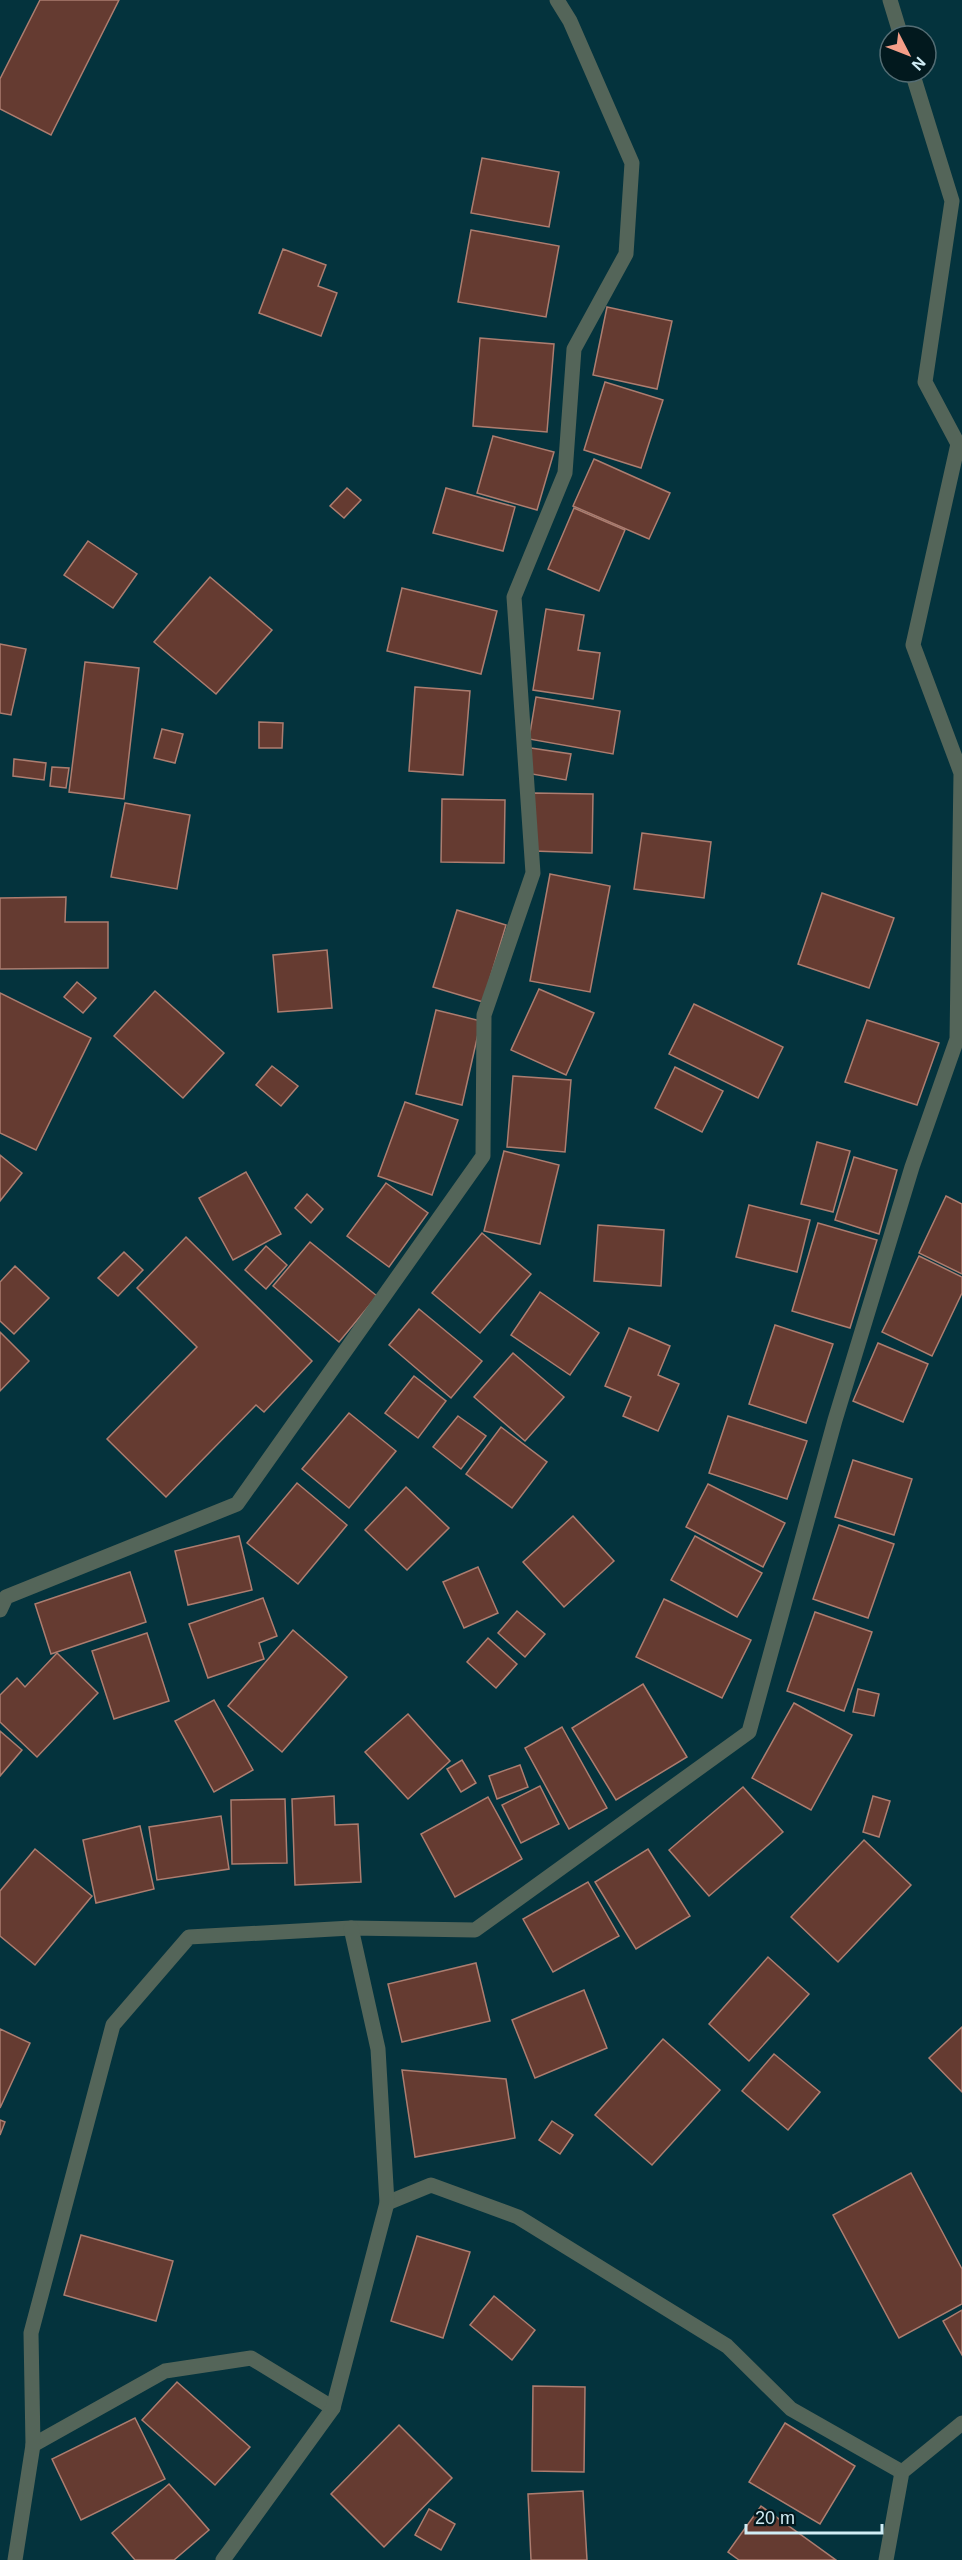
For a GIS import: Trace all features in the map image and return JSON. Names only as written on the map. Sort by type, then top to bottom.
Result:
[{"type":"street","points":[[0,1610],[6,1598],[237,1504],[483,1156],[484,1015],[533,873],[514,597],[565,473],[574,349],[626,254],[632,163],[570,21],[557,0]]},
{"type":"street","points":[[890,0],[897,24]]},
{"type":"street","points":[[15,2560],[33,2445],[31,2332],[112,2025],[189,1936],[351,1928],[476,1930],[749,1732],[875,1288],[912,1167],[957,1040],[961,773],[913,645],[958,444],[925,382],[952,201],[916,84]]},
{"type":"street","points":[[223,2560],[333,2408],[387,2203],[378,2049],[351,1928]]},
{"type":"street","points":[[387,2203],[431,2185],[518,2217],[727,2346],[791,2409],[902,2472]]},
{"type":"street","points":[[33,2445],[165,2372],[251,2358],[333,2408]]},
{"type":"street","points":[[885,2560],[902,2472],[962,2423]]},
{"type":"building","points":[[40,0],[119,0],[51,135],[0,109],[0,79]]},
{"type":"building","points":[[482,158],[559,172],[549,227],[471,213]]},
{"type":"building","points":[[471,230],[559,246],[546,317],[458,302]]},
{"type":"building","points":[[283,249],[326,265],[318,286],[337,293],[321,336],[259,313]]},
{"type":"building","points":[[607,307],[672,321],[657,389],[593,375]]},
{"type":"building","points":[[480,338],[554,344],[547,432],[473,426]]},
{"type":"building","points":[[605,382],[663,400],[641,468],[584,450]]},
{"type":"building","points":[[493,436],[554,452],[537,510],[477,493]]},
{"type":"building","points":[[594,459],[670,493],[649,539],[573,506]]},
{"type":"building","points":[[347,488],[361,500],[344,518],[330,506]]},
{"type":"building","points":[[446,488],[515,507],[503,551],[433,533]]},
{"type":"building","points":[[574,508],[625,530],[599,591],[548,569]]},
{"type":"building","points":[[88,541],[137,574],[113,608],[64,575]]},
{"type":"building","points":[[210,577],[272,630],[216,694],[154,642]]},
{"type":"building","points":[[402,588],[497,611],[481,674],[387,651]]},
{"type":"building","points":[[546,609],[584,615],[578,650],[600,653],[593,699],[533,690]]},
{"type":"building","points":[[0,644],[26,649],[11,715],[0,713]]},
{"type":"building","points":[[85,662],[139,668],[124,799],[69,792]]},
{"type":"building","points":[[415,687],[470,691],[463,775],[409,771]]},
{"type":"building","points":[[536,697],[620,711],[613,754],[529,739]]},
{"type":"building","points":[[259,722],[283,723],[282,748],[259,748]]},
{"type":"building","points":[[162,729],[183,734],[175,763],[154,758]]},
{"type":"building","points":[[531,748],[571,754],[566,780],[526,773]]},
{"type":"building","points":[[14,759],[46,763],[44,780],[13,776]]},
{"type":"building","points":[[52,767],[69,768],[66,788],[50,786]]},
{"type":"building","points":[[534,793],[593,794],[592,853],[533,851]]},
{"type":"building","points":[[442,799],[505,800],[504,863],[441,862]]},
{"type":"building","points":[[125,803],[190,815],[177,889],[111,877]]},
{"type":"building","points":[[642,833],[711,842],[704,898],[634,889]]},
{"type":"building","points":[[550,874],[610,886],[590,992],[530,981]]},
{"type":"building","points":[[822,893],[894,918],[869,988],[798,964]]},
{"type":"building","points":[[66,897],[65,922],[108,922],[108,968],[0,969],[0,898]]},
{"type":"building","points":[[457,910],[506,925],[483,1002],[433,987]]},
{"type":"building","points":[[327,950],[332,1008],[278,1012],[273,955]]},
{"type":"building","points":[[77,982],[96,998],[83,1013],[64,997]]},
{"type":"building","points":[[539,989],[594,1013],[566,1075],[511,1050]]},
{"type":"building","points":[[155,991],[224,1053],[183,1098],[114,1036]]},
{"type":"building","points":[[0,993],[91,1038],[36,1150],[0,1133]]},
{"type":"building","points":[[694,1004],[783,1047],[758,1098],[669,1054]]},
{"type":"building","points":[[436,1010],[481,1021],[462,1105],[416,1094]]},
{"type":"building","points":[[867,1020],[939,1043],[917,1105],[845,1082]]},
{"type":"building","points":[[272,1066],[298,1086],[281,1106],[256,1085]]},
{"type":"building","points":[[675,1067],[723,1091],[702,1132],[655,1108]]},
{"type":"building","points":[[513,1076],[571,1080],[565,1152],[507,1147]]},
{"type":"building","points":[[405,1102],[458,1120],[432,1195],[378,1176]]},
{"type":"building","points":[[817,1142],[850,1151],[833,1212],[801,1204]]},
{"type":"building","points":[[504,1151],[559,1165],[540,1244],[484,1231]]},
{"type":"building","points":[[0,1155],[22,1173],[0,1201]]},
{"type":"building","points":[[854,1157],[897,1170],[879,1234],[835,1220]]},
{"type":"building","points":[[246,1172],[281,1234],[233,1260],[199,1198]]},
{"type":"building","points":[[386,1183],[428,1213],[389,1267],[347,1236]]},
{"type":"building","points":[[307,1194],[323,1209],[311,1223],[295,1208]]},
{"type":"building","points":[[946,1196],[962,1204],[962,1274],[919,1253]]},
{"type":"building","points":[[749,1205],[810,1220],[797,1272],[736,1257]]},
{"type":"building","points":[[818,1223],[877,1240],[850,1328],[792,1311]]},
{"type":"building","points":[[598,1225],[664,1230],[661,1286],[594,1281]]},
{"type":"building","points":[[482,1233],[531,1274],[480,1333],[432,1293]]},
{"type":"building","points":[[186,1237],[312,1361],[264,1412],[256,1405],[166,1497],[107,1439],[197,1347],[137,1288]]},
{"type":"building","points":[[310,1242],[377,1296],[339,1342],[273,1286]]},
{"type":"building","points":[[266,1246],[287,1265],[266,1289],[245,1270]]},
{"type":"building","points":[[124,1252],[143,1270],[118,1296],[98,1278]]},
{"type":"building","points":[[919,1256],[962,1277],[962,1293],[932,1356],[882,1332]]},
{"type":"building","points":[[15,1266],[49,1298],[14,1334],[0,1321],[0,1282]]},
{"type":"building","points":[[540,1292],[599,1333],[570,1375],[511,1335]]},
{"type":"building","points":[[419,1309],[482,1361],[451,1398],[389,1345]]},
{"type":"building","points":[[775,1325],[833,1344],[806,1423],[749,1404]]},
{"type":"building","points":[[629,1328],[670,1346],[658,1375],[679,1384],[658,1431],[623,1416],[631,1397],[605,1386]]},
{"type":"building","points":[[0,1332],[29,1361],[0,1391]]},
{"type":"building","points":[[878,1343],[928,1364],[903,1422],[853,1401]]},
{"type":"building","points":[[513,1353],[564,1397],[525,1441],[474,1397]]},
{"type":"building","points":[[414,1376],[446,1401],[418,1438],[385,1413]]},
{"type":"building","points":[[349,1413],[396,1451],[349,1508],[302,1469]]},
{"type":"building","points":[[458,1416],[486,1436],[461,1469],[433,1447]]},
{"type":"building","points":[[728,1416],[807,1441],[787,1499],[709,1473]]},
{"type":"building","points":[[501,1427],[547,1462],[512,1508],[466,1474]]},
{"type":"building","points":[[853,1460],[912,1479],[894,1535],[835,1517]]},
{"type":"building","points":[[297,1483],[347,1525],[298,1584],[247,1543]]},
{"type":"building","points":[[708,1484],[785,1523],[763,1567],[686,1527]]},
{"type":"building","points":[[406,1487],[449,1528],[407,1570],[365,1530]]},
{"type":"building","points":[[573,1516],[614,1561],[564,1607],[523,1562]]},
{"type":"building","points":[[839,1525],[894,1544],[868,1618],[813,1599]]},
{"type":"building","points":[[239,1536],[252,1590],[188,1605],[175,1551]]},
{"type":"building","points":[[695,1536],[762,1573],[737,1617],[671,1580]]},
{"type":"building","points":[[478,1567],[498,1613],[464,1628],[443,1582]]},
{"type":"building","points":[[130,1572],[146,1622],[51,1654],[35,1604]]},
{"type":"building","points":[[263,1598],[277,1636],[259,1643],[264,1659],[208,1678],[189,1624]]},
{"type":"building","points":[[664,1599],[751,1640],[722,1698],[636,1657]]},
{"type":"building","points":[[517,1611],[545,1634],[525,1657],[498,1633]]},
{"type":"building","points":[[815,1612],[872,1632],[844,1711],[787,1691]]},
{"type":"building","points":[[293,1630],[347,1677],[282,1752],[228,1706]]},
{"type":"building","points":[[147,1633],[169,1701],[114,1719],[92,1651]]},
{"type":"building","points":[[488,1638],[517,1664],[496,1688],[467,1662]]},
{"type":"building","points":[[57,1653],[98,1693],[37,1757],[0,1722],[0,1695],[17,1678],[25,1687]]},
{"type":"building","points":[[643,1684],[687,1757],[616,1800],[572,1728]]},
{"type":"building","points":[[858,1689],[879,1694],[874,1716],[853,1712]]},
{"type":"building","points":[[214,1700],[253,1770],[214,1792],[175,1721]]},
{"type":"building","points":[[794,1703],[852,1735],[811,1810],[752,1778]]},
{"type":"building","points":[[408,1714],[450,1761],[408,1799],[365,1752]]},
{"type":"building","points":[[562,1727],[607,1808],[569,1829],[525,1748]]},
{"type":"building","points":[[0,1731],[22,1750],[0,1776]]},
{"type":"building","points":[[462,1760],[476,1783],[461,1792],[447,1769]]},
{"type":"building","points":[[520,1765],[528,1787],[497,1799],[489,1776]]},
{"type":"building","points":[[540,1786],[559,1824],[521,1843],[502,1805]]},
{"type":"building","points":[[743,1787],[783,1832],[709,1896],[669,1850]]},
{"type":"building","points":[[334,1796],[335,1825],[358,1824],[361,1882],[295,1885],[292,1799]]},
{"type":"building","points":[[873,1796],[890,1801],[879,1837],[863,1832]]},
{"type":"building","points":[[488,1797],[522,1859],[455,1897],[421,1834]]},
{"type":"building","points":[[285,1799],[287,1863],[232,1864],[231,1800]]},
{"type":"building","points":[[221,1816],[229,1869],[157,1880],[149,1827]]},
{"type":"building","points":[[140,1826],[154,1889],[96,1903],[83,1840]]},
{"type":"building","points":[[864,1840],[911,1885],[838,1962],[791,1917]]},
{"type":"building","points":[[35,1849],[92,1896],[35,1965],[0,1936],[0,1891]]},
{"type":"building","points":[[648,1849],[690,1916],[636,1949],[595,1882]]},
{"type":"building","points":[[588,1882],[619,1936],[553,1972],[523,1919]]},
{"type":"building","points":[[768,1957],[809,1994],[749,2061],[709,2024]]},
{"type":"building","points":[[476,1963],[490,2021],[402,2042],[388,1984]]},
{"type":"building","points":[[584,1990],[607,2048],[535,2078],[512,2020]]},
{"type":"building","points":[[962,2027],[962,2092],[929,2058]]},
{"type":"building","points":[[0,2029],[30,2043],[0,2108]]},
{"type":"building","points":[[663,2039],[720,2090],[652,2165],[595,2115]]},
{"type":"building","points":[[774,2054],[820,2092],[788,2130],[742,2091]]},
{"type":"building","points":[[402,2070],[506,2079],[515,2138],[415,2157]]},
{"type":"building","points":[[0,2120],[5,2122],[0,2135]]},
{"type":"building","points":[[552,2121],[573,2135],[560,2154],[539,2140]]},
{"type":"building","points":[[911,2173],[962,2269],[962,2304],[899,2338],[833,2215]]},
{"type":"building","points":[[81,2235],[173,2261],[156,2321],[64,2295]]},
{"type":"building","points":[[417,2236],[470,2252],[443,2338],[391,2321]]},
{"type":"building","points":[[494,2296],[535,2330],[512,2360],[470,2325]]},
{"type":"building","points":[[962,2310],[962,2355],[943,2321]]},
{"type":"building","points":[[177,2382],[250,2447],[215,2485],[142,2420]]},
{"type":"building","points":[[533,2386],[585,2387],[584,2472],[532,2471]]},
{"type":"building","points":[[135,2418],[165,2479],[81,2520],[52,2459]]},
{"type":"building","points":[[785,2423],[855,2466],[820,2524],[749,2482]]},
{"type":"building","points":[[399,2425],[452,2478],[384,2547],[331,2494]]},
{"type":"building","points":[[169,2484],[209,2530],[174,2560],[135,2560],[112,2533]]},
{"type":"building","points":[[583,2491],[587,2560],[531,2560],[528,2494]]},
{"type":"building","points":[[761,2506],[836,2560],[739,2560],[728,2552]]},
{"type":"building","points":[[429,2509],[455,2524],[441,2550],[415,2535]]}]
